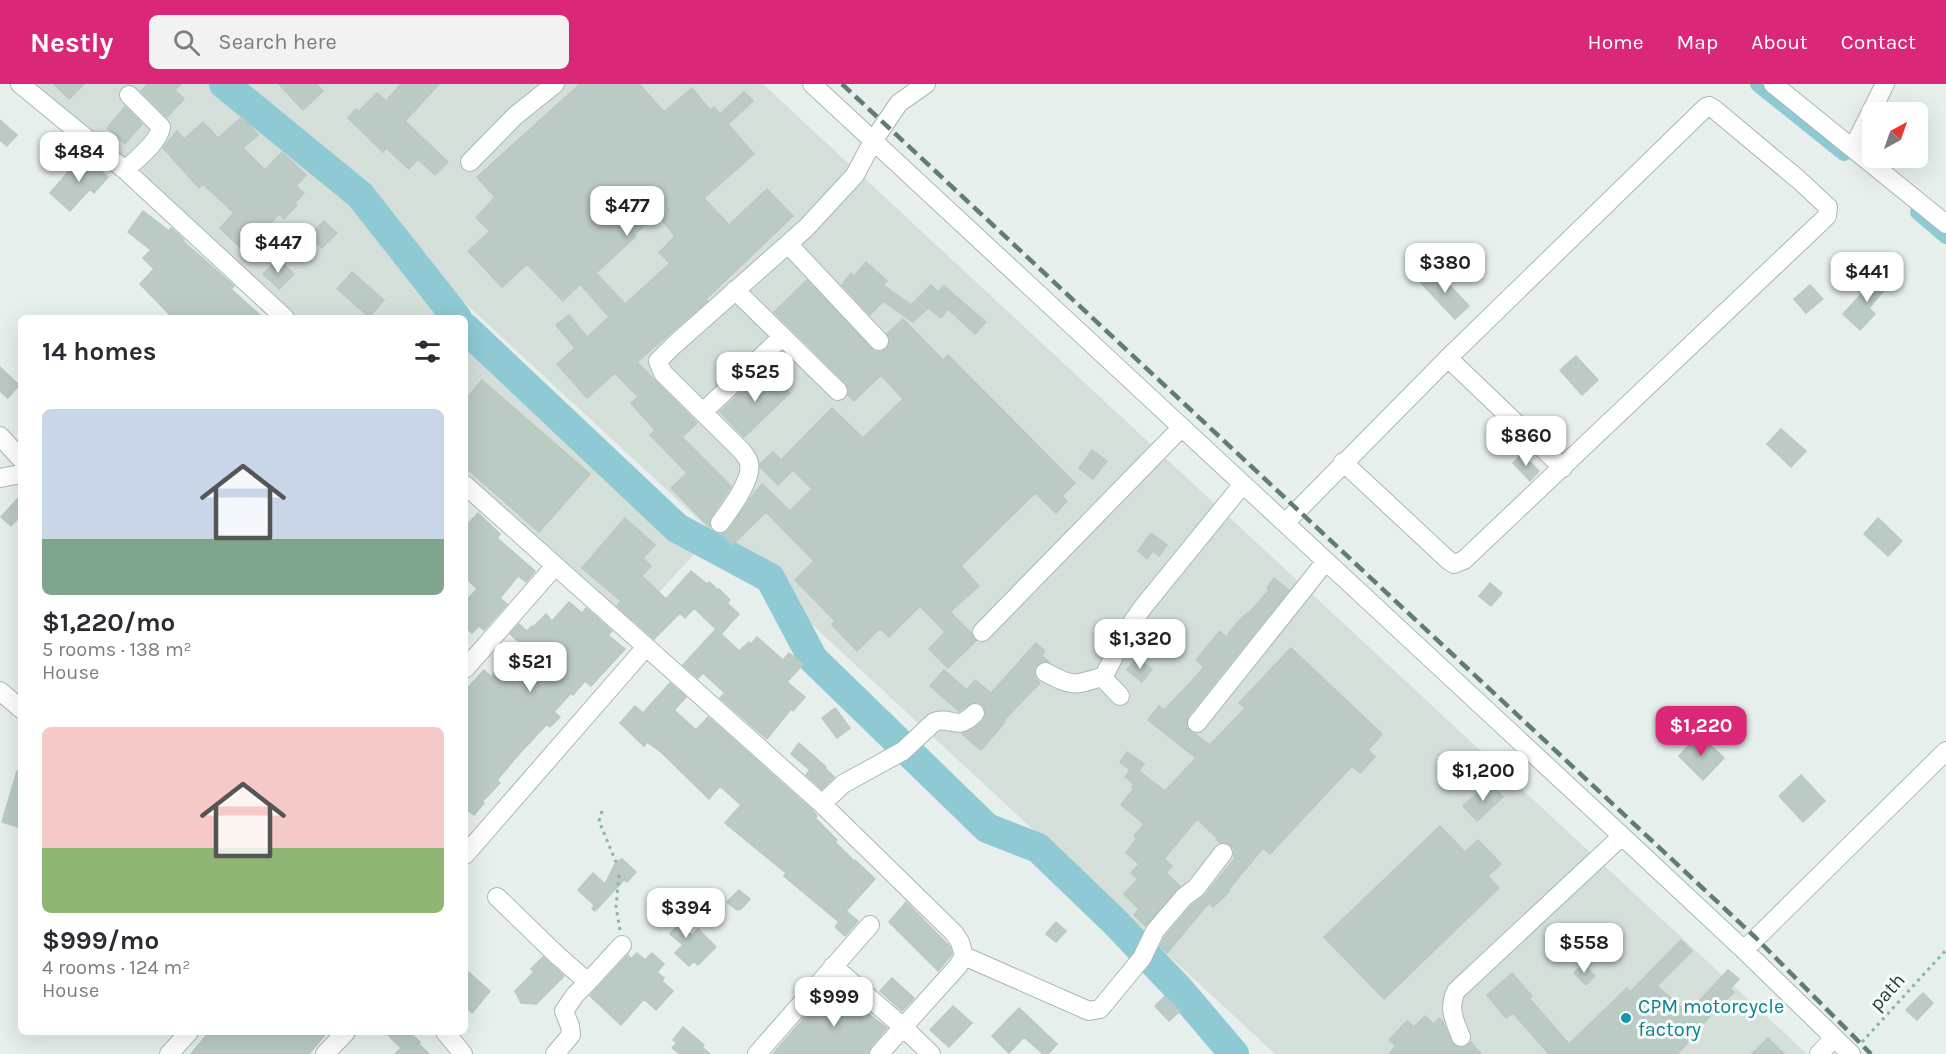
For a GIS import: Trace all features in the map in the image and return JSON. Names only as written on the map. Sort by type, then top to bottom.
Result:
[{"type":"street","points":[[20,84],[125,170],[282,315]]},
{"type":"street","points":[[470,162],[516,116],[555,84]]},
{"type":"street","points":[[812,84],[1622,836],[1834,1038],[1856,1049]]},
{"type":"street","points":[[720,523],[740,496],[749,470],[749,462],[741,450],[663,373],[658,361],[665,352],[806,228],[855,176],[873,141],[899,103],[926,84]]},
{"type":"street","points":[[1773,84],[1946,224]]},
{"type":"street","points":[[1853,148],[1885,84]]},
{"type":"street","points":[[125,170],[154,141],[161,127],[129,95]]},
{"type":"street","points":[[1285,523],[1343,462],[1448,358],[1706,107],[1714,109],[1828,207],[1827,216],[1823,220],[1464,561],[1454,564],[1448,560],[1343,462]]},
{"type":"street","points":[[788,244],[879,341]]},
{"type":"street","points":[[735,290],[838,391]]},
{"type":"street","points":[[703,412],[782,337]]},
{"type":"street","points":[[1448,358],[1563,468]]},
{"type":"street","points":[[982,632],[1182,427]]},
{"type":"street","points":[[0,436],[18,456]]},
{"type":"street","points":[[0,478],[18,475]]},
{"type":"street","points":[[1045,672],[1073,685],[1104,676],[1138,613],[1243,484]]},
{"type":"street","points":[[468,493],[555,566],[822,804],[954,933],[960,942],[964,956],[958,966],[879,1054]]},
{"type":"street","points":[[1197,723],[1326,561]]},
{"type":"street","points":[[468,666],[555,566]]},
{"type":"street","points":[[468,852],[646,647]]},
{"type":"street","points":[[1104,676],[1104,679],[1120,696]]},
{"type":"street","points":[[0,691],[18,707]]},
{"type":"street","points":[[822,804],[843,784],[903,751],[939,720],[964,722],[975,713]]},
{"type":"street","points":[[1744,950],[1946,751]]},
{"type":"street","points":[[1461,1037],[1454,1021],[1451,1001],[1456,991],[1622,836]]},
{"type":"street","points":[[964,956],[1084,1008],[1101,1009],[1142,958],[1155,931],[1184,897],[1196,888],[1223,853]]},
{"type":"street","points":[[497,897],[588,982]]},
{"type":"street","points":[[758,1054],[870,925]]},
{"type":"street","points":[[555,1054],[571,1035],[564,1011],[575,995],[622,945]]},
{"type":"street","points":[[833,966],[931,1054]]},
{"type":"street","points":[[169,1054],[186,1035]]},
{"type":"street","points":[[325,1054],[343,1035]]},
{"type":"street","points":[[447,1035],[463,1054]]},
{"type":"street","points":[[1819,1054],[1834,1038]]},
{"type":"path","points":[[602,812],[599,821],[616,862]]},
{"type":"path","points":[[619,875],[616,907],[622,945]]},
{"type":"path","name":"path","points":[[1856,1049],[1946,950]]},
{"type":"shaded area","points":[[23,84],[215,84],[323,178],[458,315],[283,315]]},
{"type":"shaded area","points":[[229,84],[763,84],[1807,1054],[1275,1054]]},
{"type":"shaded area","points":[[468,325],[694,554],[628,627],[468,481]]},
{"type":"building","points":[[54,84],[84,84],[69,99]]},
{"type":"building","points":[[148,84],[181,84],[175,90],[184,99],[167,117],[141,91]]},
{"type":"building","points":[[279,84],[316,84],[323,91],[303,110]]},
{"type":"building","points":[[401,84],[439,84],[405,121],[448,162],[435,175],[418,159],[409,169],[386,148],[383,152],[348,118],[356,109],[359,111],[377,93],[386,101]]},
{"type":"building","points":[[580,84],[639,84],[664,112],[692,88],[710,110],[714,107],[720,114],[744,92],[753,101],[728,124],[754,154],[704,198],[729,225],[767,189],[793,216],[706,299],[707,301],[637,362],[697,423],[682,437],[731,486],[711,517],[709,527],[671,488],[687,473],[650,435],[655,430],[631,403],[638,397],[615,373],[587,398],[557,364],[575,348],[556,325],[569,315],[587,337],[609,317],[580,284],[563,301],[527,264],[502,287],[468,251],[490,231],[476,218],[495,197],[477,177]],"holes":[[[657,214],[675,236],[659,253],[670,263],[625,304],[596,273]]]},
{"type":"building","points":[[125,107],[142,124],[125,144],[107,128]]},
{"type":"building","points":[[242,117],[258,135],[243,148],[265,170],[282,152],[306,175],[296,186],[304,193],[295,203],[297,205],[284,219],[279,214],[244,251],[220,228],[234,213],[203,184],[199,188],[163,148],[177,131],[184,139],[203,122],[218,138]]},
{"type":"building","points":[[0,120],[17,135],[7,146],[0,140]]},
{"type":"building","points":[[83,155],[108,177],[94,193],[90,189],[70,211],[50,193]]},
{"type":"building","points":[[143,211],[169,231],[171,228],[234,286],[231,289],[260,315],[170,315],[140,284],[154,269],[143,258],[151,250],[128,232]]},
{"type":"building","points":[[324,221],[337,233],[322,248],[309,236]]},
{"type":"building","points":[[278,259],[294,274],[279,289],[263,274]]},
{"type":"building","points":[[866,262],[887,281],[883,285],[911,305],[931,285],[938,292],[944,286],[986,322],[975,334],[948,309],[941,318],[928,308],[913,322],[883,301],[870,315],[842,285],[851,273],[854,276]]},
{"type":"building","points":[[1435,270],[1469,306],[1455,319],[1421,283]]},
{"type":"building","points":[[352,272],[384,300],[371,315],[367,315],[337,289]]},
{"type":"building","points":[[1881,273],[1891,282],[1869,308],[1875,314],[1860,330],[1843,314]]},
{"type":"building","points":[[807,280],[875,352],[887,349],[890,339],[887,334],[903,319],[943,360],[948,355],[1075,483],[1062,496],[1067,501],[1056,513],[1035,493],[961,566],[979,586],[950,612],[976,641],[948,668],[929,649],[945,632],[920,606],[889,637],[880,628],[857,651],[832,625],[835,621],[795,580],[814,561],[766,512],[732,545],[722,534],[729,530],[762,484],[790,511],[812,489],[793,470],[778,485],[760,467],[760,464],[773,452],[781,460],[832,408],[863,438],[903,399],[881,375],[854,401],[848,395],[849,389],[846,383],[774,312]]},
{"type":"building","points":[[1810,285],[1823,299],[1806,313],[1794,299]]},
{"type":"building","points":[[1576,356],[1598,380],[1582,395],[1560,370]]},
{"type":"building","points":[[0,367],[18,386],[8,398],[0,391]]},
{"type":"building","points":[[767,368],[790,393],[744,437],[720,412]]},
{"type":"building","points":[[482,380],[590,474],[539,532],[468,470],[468,396]]},
{"type":"building","points":[[1781,429],[1806,451],[1791,467],[1767,444]]},
{"type":"building","points":[[1092,450],[1107,461],[1093,479],[1079,468]]},
{"type":"building","points":[[1522,454],[1539,471],[1530,481],[1513,463]]},
{"type":"building","points":[[18,498],[18,518],[11,526],[1,517]]},
{"type":"building","points":[[478,513],[500,534],[497,538],[535,571],[526,582],[518,576],[500,598],[507,604],[484,630],[479,626],[472,633],[468,630],[468,599],[477,589],[468,580],[468,524]]},
{"type":"building","points":[[625,518],[655,545],[643,558],[651,566],[642,576],[666,599],[691,571],[707,584],[709,582],[719,589],[730,600],[727,603],[739,614],[721,634],[739,651],[749,642],[751,644],[757,637],[783,660],[789,653],[803,664],[787,682],[805,697],[793,711],[791,709],[767,739],[720,698],[725,693],[703,673],[698,678],[683,665],[716,629],[694,608],[685,618],[680,613],[654,639],[617,606],[621,601],[582,568]]},
{"type":"building","points":[[1878,518],[1902,541],[1888,556],[1864,534]]},
{"type":"building","points":[[1151,533],[1167,545],[1159,556],[1153,551],[1147,559],[1138,551]]},
{"type":"building","points":[[1274,578],[1289,590],[1188,716],[1187,728],[1210,745],[1245,708],[1239,703],[1291,648],[1382,734],[1368,750],[1375,757],[1360,773],[1352,766],[1270,854],[1263,848],[1228,890],[1230,891],[1213,907],[1209,903],[1167,953],[1160,946],[1165,937],[1192,905],[1205,895],[1235,858],[1234,849],[1229,844],[1219,842],[1197,819],[1164,859],[1172,866],[1166,873],[1180,886],[1145,926],[1134,915],[1139,909],[1124,894],[1138,879],[1131,873],[1139,864],[1126,853],[1137,838],[1134,836],[1144,824],[1121,805],[1134,788],[1132,787],[1134,784],[1125,777],[1130,770],[1120,762],[1127,752],[1144,764],[1139,771],[1165,791],[1196,758],[1148,720],[1159,706],[1164,710],[1191,682],[1204,667],[1196,660],[1220,631],[1226,637],[1248,614],[1269,590],[1267,588]]},
{"type":"building","points":[[1490,583],[1502,593],[1491,606],[1479,596]]},
{"type":"building","points":[[569,602],[582,613],[586,608],[612,631],[608,635],[625,649],[591,686],[585,681],[573,695],[571,693],[554,712],[560,717],[550,727],[547,724],[519,754],[497,780],[500,783],[482,802],[484,803],[474,815],[468,810],[468,688],[484,670],[491,677],[520,643],[510,634],[519,624],[527,631],[546,614],[552,621]]},
{"type":"building","points":[[1036,643],[1045,651],[1042,656],[1049,662],[1040,662],[1035,667],[1035,678],[1040,683],[1003,721],[1005,722],[981,750],[962,734],[974,729],[983,721],[986,716],[984,706],[973,702],[959,711],[930,686],[944,670],[967,690],[975,680],[991,693]]},
{"type":"building","points":[[1137,658],[1152,669],[1142,682],[1127,670]]},
{"type":"building","points":[[670,683],[686,697],[674,710],[696,730],[708,717],[811,809],[817,816],[815,818],[837,840],[835,842],[875,879],[846,911],[858,921],[845,936],[835,927],[839,922],[784,876],[786,873],[725,823],[741,805],[720,786],[709,799],[661,752],[647,742],[644,746],[620,723],[635,706],[643,713]]},
{"type":"building","points":[[835,708],[850,728],[837,738],[822,718]]},
{"type":"building","points":[[1699,734],[1724,758],[1703,780],[1679,756]]},
{"type":"building","points":[[799,743],[834,777],[822,789],[806,775],[810,770],[791,754]]},
{"type":"building","points":[[17,771],[18,771],[18,827],[2,822]]},
{"type":"building","points":[[1801,775],[1825,801],[1803,822],[1779,796]]},
{"type":"building","points":[[1489,782],[1503,797],[1477,821],[1463,806]]},
{"type":"building","points":[[1440,826],[1465,852],[1478,840],[1501,864],[1488,876],[1499,888],[1384,999],[1324,937]]},
{"type":"building","points":[[622,859],[636,872],[627,882],[624,880],[595,911],[592,909],[594,905],[578,890],[593,873],[605,884],[616,862]]},
{"type":"building","points":[[739,890],[750,899],[740,910],[738,908],[737,910],[727,902]]},
{"type":"building","points":[[906,902],[950,947],[952,954],[938,971],[889,922]]},
{"type":"building","points":[[660,906],[692,935],[698,929],[716,947],[698,965],[694,961],[689,966],[675,953],[683,945],[670,934],[678,925],[655,926],[655,920],[651,916]]},
{"type":"building","points":[[1056,922],[1066,931],[1056,942],[1046,934]]},
{"type":"building","points":[[1681,940],[1692,951],[1657,986],[1688,1013],[1728,970],[1739,979],[1730,989],[1734,992],[1708,1018],[1678,1054],[1549,1054],[1513,1013],[1506,1018],[1487,995],[1512,973],[1532,996],[1529,998],[1569,1044],[1627,988],[1630,992]]},
{"type":"building","points":[[637,953],[645,960],[652,953],[664,964],[657,972],[664,978],[662,981],[673,991],[656,1010],[644,999],[621,1025],[590,996],[628,955],[631,959]]},
{"type":"building","points":[[543,957],[564,976],[536,1004],[521,1003],[515,991],[534,972],[531,969]]},
{"type":"building","points":[[1583,964],[1595,976],[1586,985],[1574,973]]},
{"type":"building","points":[[468,972],[490,991],[472,1013],[468,1010]]},
{"type":"building","points":[[892,978],[914,998],[902,1011],[880,991]]},
{"type":"building","points":[[835,982],[844,990],[841,993],[887,1028],[871,1046],[868,1054],[773,1054]]},
{"type":"building","points":[[1923,993],[1933,1003],[1917,1020],[1906,1010]]},
{"type":"building","points":[[1165,996],[1180,1011],[1169,1021],[1155,1006]]},
{"type":"building","points":[[953,1006],[972,1023],[949,1047],[930,1030]]},
{"type":"building","points":[[1019,1008],[1057,1044],[1048,1054],[1043,1054],[1024,1037],[1009,1053],[992,1036]]},
{"type":"building","points":[[1425,1016],[1434,1024],[1439,1018],[1443,1022],[1455,1046],[1465,1048],[1471,1042],[1481,1054],[1389,1054],[1396,1046],[1389,1040],[1407,1021],[1414,1027]]},
{"type":"building","points":[[683,1027],[704,1045],[702,1047],[710,1054],[680,1054],[672,1048],[677,1043],[673,1040]]},
{"type":"building","points":[[207,1035],[325,1035],[309,1054],[191,1054]]},
{"type":"building","points":[[388,1035],[412,1035],[429,1054],[395,1054],[401,1048]]},
{"type":"building","points":[[1768,1038],[1784,1054],[1752,1054]]},
{"type":"waterway","points":[[224,84],[360,195],[455,315]]},
{"type":"waterway","points":[[1758,84],[1844,153]]},
{"type":"waterway","points":[[1918,212],[1946,236]]},
{"type":"waterway","points":[[468,331],[677,528],[770,578],[813,659],[987,828],[1038,848],[1115,922],[1177,987],[1234,1054]]},
{"type":"railway","points":[[842,84],[1755,937],[1871,1054]]},
{"type":"place","name":"CPM motorcycle factory","points":[[1626,1018]]}]
